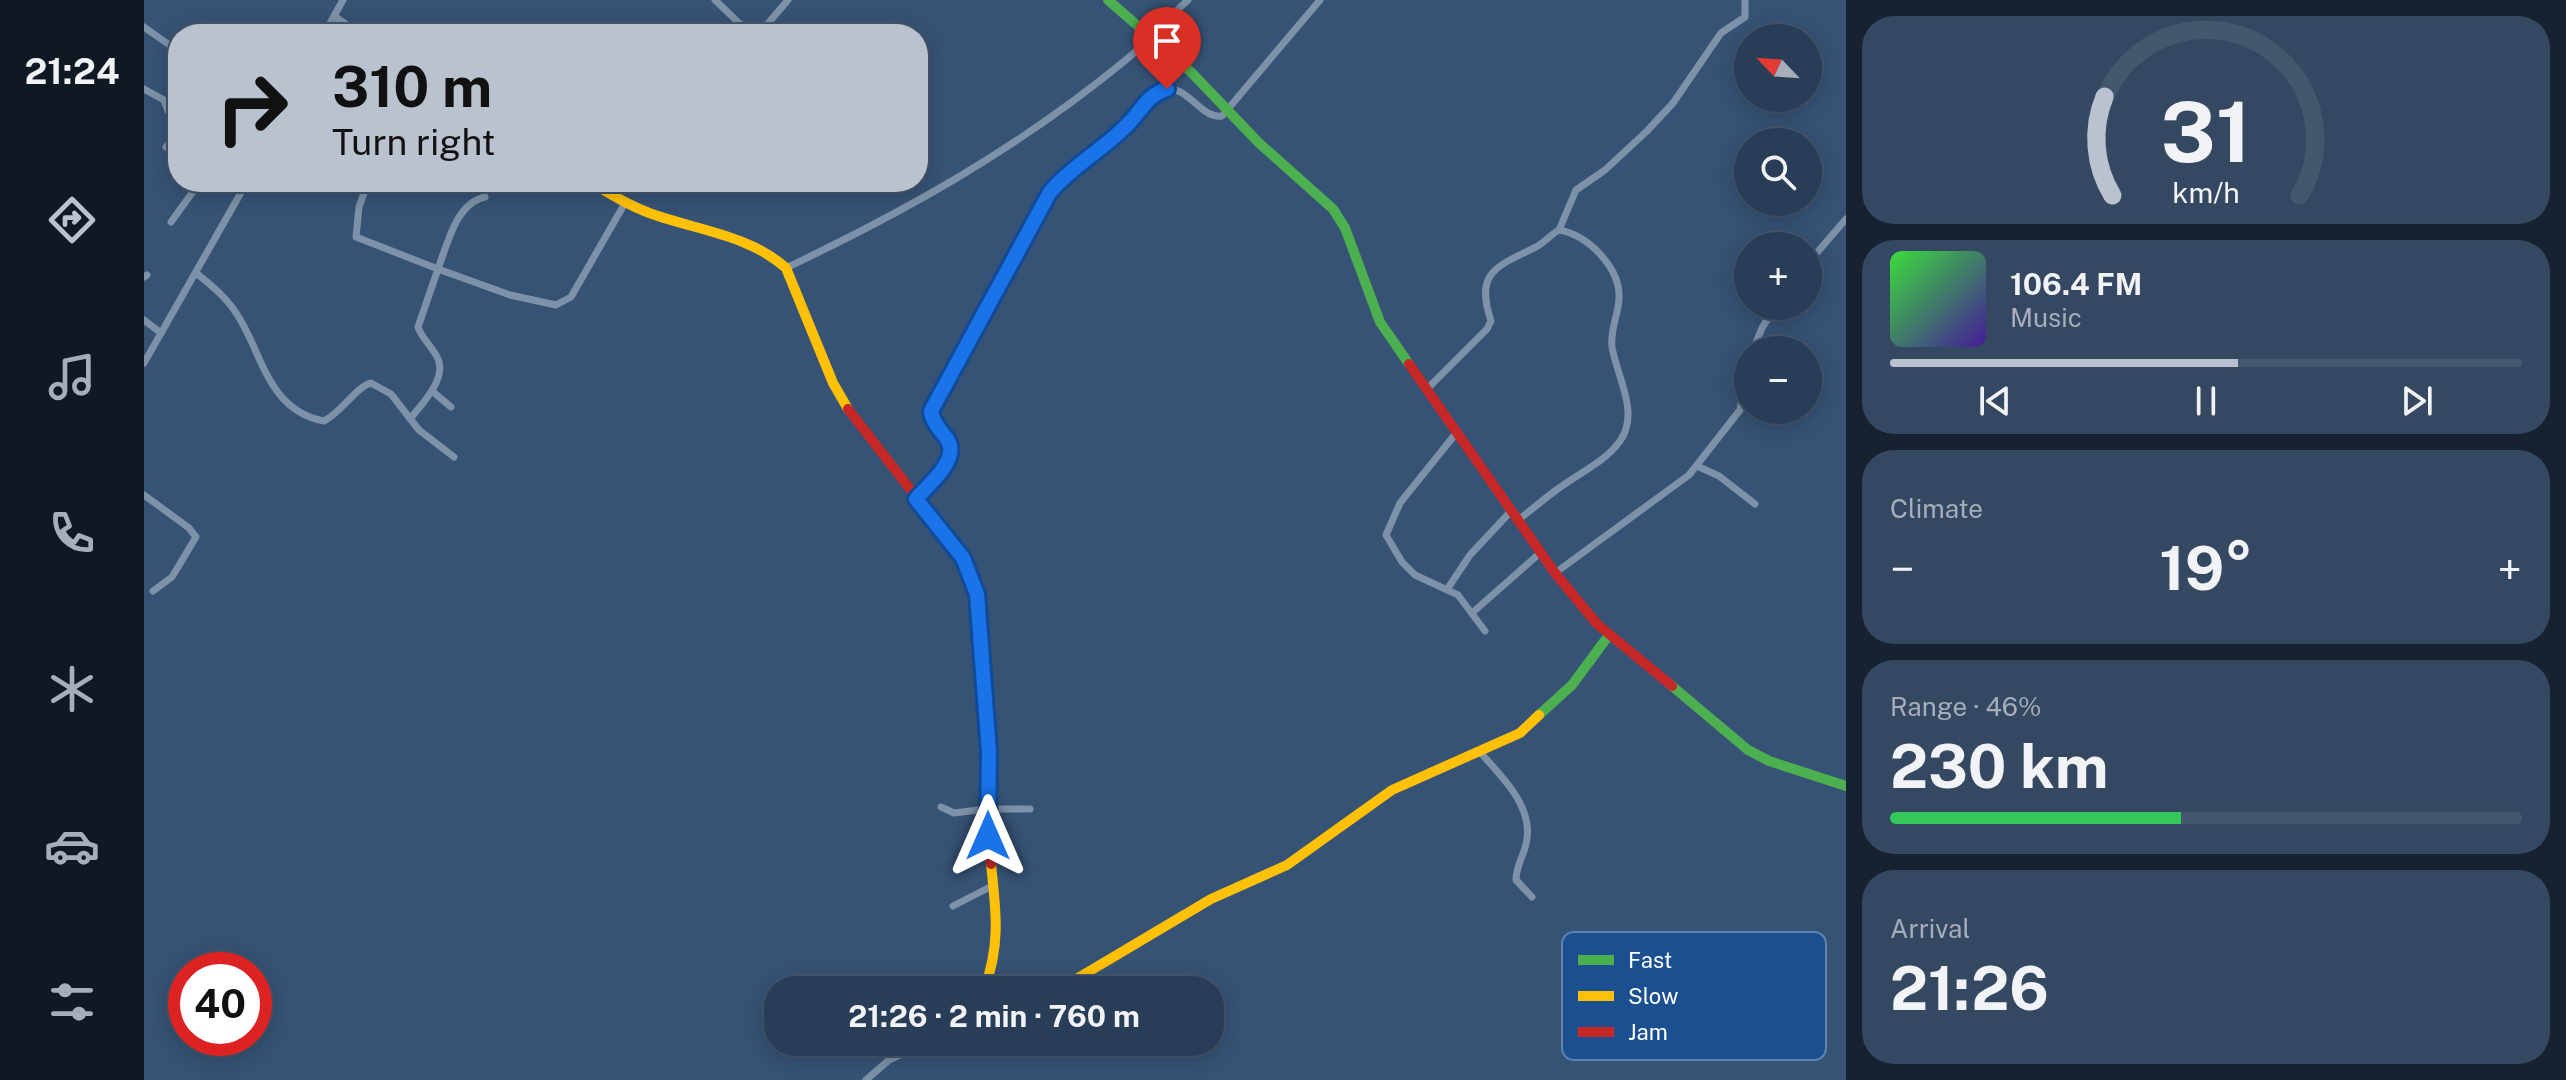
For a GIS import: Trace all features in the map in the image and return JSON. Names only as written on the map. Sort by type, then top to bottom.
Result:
[{"type":"street","points":[[330,24],[343,0]]},
{"type":"street","points":[[715,0],[740,24]]},
{"type":"street","points":[[767,24],[788,0]]},
{"type":"street","points":[[1108,0],[1191,72],[1259,143],[1333,209],[1345,228],[1380,322],[1540,553],[1609,635],[1748,750],[1769,761],[1846,786]]},
{"type":"street","points":[[786,268],[893,217],[993,158],[1150,38],[1188,0]]},
{"type":"street","points":[[916,499],[951,455],[951,445],[932,418],[931,411],[1050,192],[1063,176],[1129,124],[1158,91],[1180,91],[1215,117],[1222,116],[1320,0]]},
{"type":"street","points":[[1427,389],[1487,329],[1491,321],[1485,300],[1486,285],[1496,267],[1532,249],[1559,230],[1576,190],[1605,170],[1663,116],[1721,33],[1745,17],[1745,0]]},
{"type":"street","points":[[334,16],[346,24]]},
{"type":"street","points":[[144,39],[147,29],[168,44]]},
{"type":"street","points":[[144,89],[164,100],[168,111]]},
{"type":"street","points":[[171,222],[193,192]]},
{"type":"street","points":[[144,363],[241,192]]},
{"type":"street","points":[[364,192],[359,207],[356,237],[510,295],[562,304],[571,297],[625,203]]},
{"type":"street","points":[[607,192],[625,203],[751,245],[777,258],[786,268],[833,383],[868,441],[963,558],[977,594],[989,752],[986,809],[998,946],[988,976]]},
{"type":"street","points":[[410,419],[432,391],[440,363],[418,327],[438,269],[465,208],[475,199],[485,197]]},
{"type":"street","points":[[1822,247],[1846,219]]},
{"type":"street","points":[[1518,520],[1609,453],[1621,440],[1629,418],[1611,332],[1619,300],[1617,286],[1597,252],[1584,239],[1559,230]]},
{"type":"street","points":[[196,273],[238,314],[264,373],[293,406],[324,421],[348,404],[362,386],[371,383],[391,394],[431,441],[454,457]]},
{"type":"street","points":[[144,320],[161,333]]},
{"type":"street","points":[[432,391],[451,407]]},
{"type":"street","points":[[1555,573],[1675,488],[1697,466],[1734,418]]},
{"type":"street","points":[[1457,432],[1400,503],[1385,531],[1402,562],[1415,575],[1435,586],[1448,588],[1485,631]]},
{"type":"street","points":[[1697,466],[1719,476],[1755,504]]},
{"type":"street","points":[[144,495],[189,528],[196,537],[172,577],[153,591]]},
{"type":"street","points":[[1448,588],[1470,555],[1512,510]]},
{"type":"street","points":[[1472,613],[1540,553]]},
{"type":"street","points":[[1081,976],[1211,899],[1287,865],[1392,790],[1506,741],[1532,724],[1572,685],[1609,635]]},
{"type":"street","points":[[1479,751],[1520,805],[1528,838],[1516,880],[1532,897]]},
{"type":"street","points":[[941,807],[954,813],[1030,809]]},
{"type":"street","points":[[953,906],[992,886]]},
{"type":"street","points":[[866,1080],[898,1056]]},
{"type":"traffic: fast","points":[[1108,0],[1191,72],[1259,143],[1333,209],[1345,228],[1380,322],[1409,364]]},
{"type":"traffic: fast","points":[[1539,715],[1572,685],[1609,635]]},
{"type":"traffic: fast","points":[[1672,686],[1748,750],[1769,761],[1846,786]]},
{"type":"traffic: slow","points":[[607,192],[644,211],[756,248],[786,268],[833,383],[848,409]]},
{"type":"traffic: slow","points":[[1081,976],[1211,899],[1287,865],[1392,790],[1520,733],[1539,715]]},
{"type":"traffic: slow","points":[[988,976],[995,942],[991,864]]},
{"type":"traffic: jam","points":[[1409,364],[1555,573],[1597,624],[1672,686]]},
{"type":"traffic: jam","points":[[848,409],[968,564],[977,600],[985,675],[991,864]]},
{"type":"route","points":[[988,836],[989,752],[977,594],[968,564],[916,499],[951,455],[951,445],[932,418],[931,411],[1050,192],[1063,176],[1129,124],[1153,95],[1167,89]]}]
